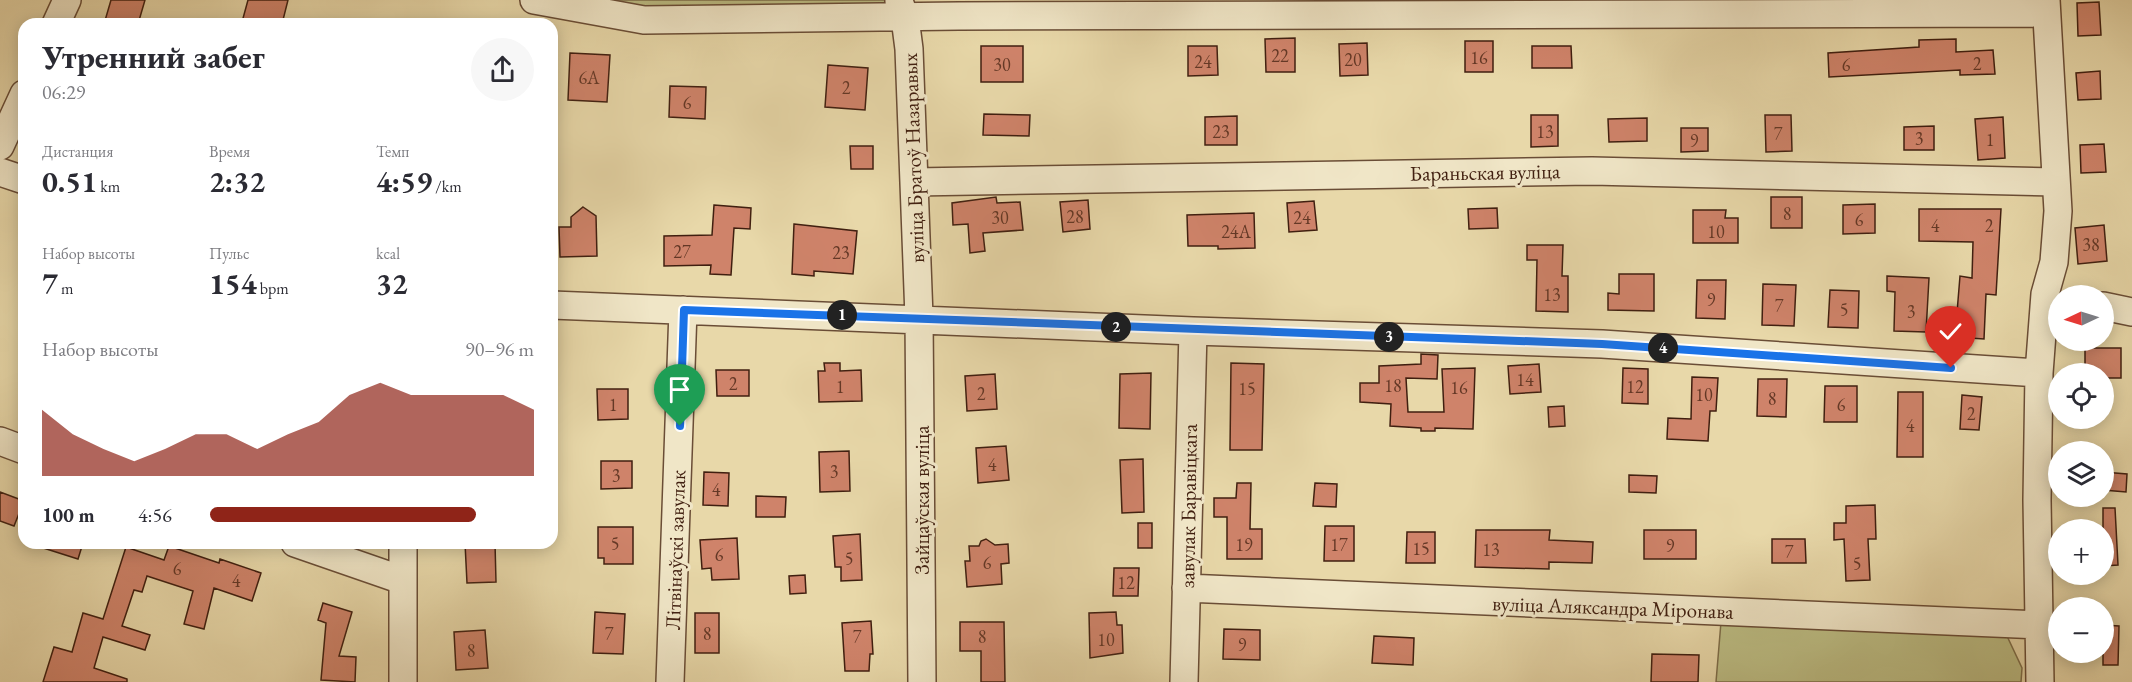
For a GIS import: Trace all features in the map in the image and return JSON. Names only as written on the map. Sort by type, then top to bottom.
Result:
[{"type":"street","points":[[59,18],[67,0]]},
{"type":"street","points":[[534,0],[644,20],[902,9],[959,16],[2046,6],[2058,211],[2053,285]]},
{"type":"street","name":"вуліца Братоў Назаравых","points":[[902,9],[915,182],[919,317]]},
{"type":"street","points":[[0,146],[18,107]]},
{"type":"street","name":"Бараньская вуліца","points":[[915,182],[1592,171],[2056,182]]},
{"type":"street","points":[[0,172],[18,178]]},
{"type":"street","points":[[558,305],[1602,344],[2039,374]]},
{"type":"street","points":[[2114,308],[2132,312]]},
{"type":"street","name":"Літвінаўскі завулак","points":[[670,682],[684,310]]},
{"type":"street","name":"Зайцаўская вуліца","points":[[919,317],[922,682]]},
{"type":"street","points":[[2040,682],[2037,500],[2039,374],[2048,319]]},
{"type":"street","name":"завулак Баравіцкага","points":[[1184,682],[1193,330]]},
{"type":"street","points":[[0,441],[18,448]]},
{"type":"street","points":[[312,549],[402,580]]},
{"type":"street","points":[[403,549],[403,682]]},
{"type":"street","name":"вуліца Аляксандра Міронава","points":[[1186,588],[2040,625]]},
{"type":"green space","points":[[598,0],[885,0],[884,5],[654,10]]},
{"type":"green space","points":[[1721,622],[2006,634],[2022,668],[2021,682],[1716,682]]},
{"type":"building","points":[[111,0],[145,0],[140,18],[106,18]]},
{"type":"building","points":[[248,0],[288,0],[284,18],[243,18]]},
{"type":"building","points":[[2099,2],[2101,35],[2078,36],[2077,3]]},
{"type":"building","points":[[1295,38],[1295,72],[1266,72],[1265,39]]},
{"type":"building","points":[[1956,39],[1956,52],[1993,50],[1995,74],[1960,75],[1960,70],[1829,77],[1828,53],[1919,47],[1919,40]]},
{"type":"building","points":[[1465,41],[1493,41],[1493,72],[1465,72]]},
{"type":"building","points":[[1367,43],[1368,75],[1340,76],[1339,44]]},
{"type":"building","points":[[981,46],[1023,46],[1023,82],[981,82]]},
{"type":"building","points":[[1188,46],[1217,46],[1218,75],[1188,76]]},
{"type":"building","points":[[1532,46],[1571,46],[1572,68],[1532,68]]},
{"type":"building","points":[[570,53],[610,55],[607,102],[568,100]]},
{"type":"building","points":[[828,65],[868,68],[865,110],[825,107]]},
{"type":"building","points":[[2100,71],[2101,99],[2078,100],[2076,73]]},
{"type":"building","points":[[670,86],[706,87],[705,119],[669,117]]},
{"type":"building","points":[[984,114],[1030,115],[1029,136],[983,135]]},
{"type":"building","points":[[1531,115],[1558,115],[1558,146],[1531,147]]},
{"type":"building","points":[[1765,115],[1791,115],[1792,151],[1766,152]]},
{"type":"building","points":[[1237,116],[1237,145],[1205,145],[1205,117]]},
{"type":"building","points":[[2003,117],[2005,158],[1978,160],[1975,119]]},
{"type":"building","points":[[1647,118],[1647,141],[1609,142],[1608,119]]},
{"type":"building","points":[[1934,126],[1934,150],[1904,150],[1904,127]]},
{"type":"building","points":[[1681,128],[1708,128],[1708,151],[1681,152]]},
{"type":"building","points":[[2104,144],[2106,172],[2081,173],[2080,145]]},
{"type":"building","points":[[850,146],[873,146],[873,169],[851,169]]},
{"type":"building","points":[[996,197],[997,203],[1020,202],[1023,230],[983,233],[985,251],[970,253],[968,224],[953,225],[952,203]]},
{"type":"building","points":[[1771,197],[1802,197],[1802,228],[1771,228]]},
{"type":"building","points":[[1088,200],[1090,229],[1063,232],[1060,202]]},
{"type":"building","points":[[1314,201],[1317,230],[1289,232],[1287,203]]},
{"type":"building","points":[[1875,204],[1875,233],[1843,234],[1843,205]]},
{"type":"building","points":[[714,205],[751,208],[750,229],[734,228],[731,275],[710,274],[711,265],[664,266],[664,236],[712,235]]},
{"type":"building","points":[[583,207],[596,216],[597,256],[560,257],[559,227],[571,227],[571,217]]},
{"type":"building","points":[[1497,208],[1498,228],[1469,229],[1468,209]]},
{"type":"building","points":[[1919,209],[2001,209],[1996,295],[1986,294],[1984,339],[1955,337],[1960,276],[1972,278],[1973,242],[1919,241]]},
{"type":"building","points":[[1693,210],[1726,210],[1725,218],[1738,218],[1738,243],[1693,243]]},
{"type":"building","points":[[1254,213],[1255,248],[1218,249],[1218,246],[1188,246],[1187,215]]},
{"type":"building","points":[[794,224],[857,231],[853,274],[814,271],[814,276],[792,274]]},
{"type":"building","points":[[2104,225],[2107,261],[2078,264],[2075,228]]},
{"type":"building","points":[[1527,245],[1563,245],[1562,276],[1568,276],[1568,312],[1536,311],[1537,260],[1527,260]]},
{"type":"building","points":[[1619,274],[1654,274],[1654,311],[1608,310],[1608,293],[1619,294]]},
{"type":"building","points":[[1887,276],[1929,278],[1926,332],[1894,331],[1895,292],[1887,291]]},
{"type":"building","points":[[1697,280],[1726,280],[1725,319],[1696,318]]},
{"type":"building","points":[[1763,284],[1796,285],[1794,326],[1762,325]]},
{"type":"building","points":[[1830,290],[1859,291],[1858,328],[1828,327]]},
{"type":"building","points":[[2114,348],[2121,348],[2121,378],[2114,378],[2114,363],[2085,363],[2085,351],[2114,351]]},
{"type":"building","points":[[1421,354],[1438,355],[1437,379],[1406,378],[1408,412],[1444,412],[1442,369],[1475,368],[1473,429],[1435,428],[1435,431],[1421,431],[1421,428],[1390,426],[1391,404],[1360,402],[1360,383],[1379,383],[1379,366],[1421,364]]},
{"type":"building","points":[[824,363],[840,363],[840,371],[861,370],[862,401],[819,402],[818,371],[825,371]]},
{"type":"building","points":[[1231,363],[1264,364],[1262,450],[1230,450]]},
{"type":"building","points":[[1539,364],[1541,392],[1510,394],[1508,366]]},
{"type":"building","points":[[1623,368],[1648,369],[1648,404],[1622,403]]},
{"type":"building","points":[[716,370],[749,370],[749,396],[717,396]]},
{"type":"building","points":[[1151,373],[1150,429],[1119,428],[1120,374]]},
{"type":"building","points":[[995,374],[997,409],[967,411],[965,376]]},
{"type":"building","points":[[1692,377],[1718,378],[1716,411],[1710,411],[1708,441],[1667,439],[1668,418],[1691,419]]},
{"type":"building","points":[[1758,379],[1787,379],[1786,417],[1757,416]]},
{"type":"building","points":[[1825,386],[1857,386],[1857,422],[1824,422]]},
{"type":"building","points":[[597,389],[628,389],[628,419],[598,420]]},
{"type":"building","points":[[1898,392],[1923,392],[1923,457],[1897,457]]},
{"type":"building","points":[[1962,395],[1982,397],[1979,430],[1960,429]]},
{"type":"building","points":[[1564,406],[1565,426],[1549,427],[1548,407]]},
{"type":"building","points":[[1006,446],[1009,480],[978,483],[976,448]]},
{"type":"building","points":[[849,451],[850,491],[820,492],[819,452]]},
{"type":"building","points":[[1143,459],[1144,512],[1122,513],[1120,460]]},
{"type":"building","points":[[601,461],[632,461],[632,488],[601,489]]},
{"type":"building","points":[[704,472],[729,473],[728,506],[703,505]]},
{"type":"building","points":[[2114,473],[2127,474],[2126,492],[2114,491]]},
{"type":"building","points":[[1629,475],[1657,476],[1656,493],[1629,492]]},
{"type":"building","points":[[1237,483],[1251,483],[1250,529],[1262,529],[1262,559],[1227,559],[1227,517],[1214,517],[1214,498],[1236,498]]},
{"type":"building","points":[[1315,483],[1337,484],[1336,507],[1313,506]]},
{"type":"building","points":[[0,492],[18,499],[18,516],[14,526],[0,521]]},
{"type":"building","points":[[756,496],[786,497],[785,517],[756,517]]},
{"type":"building","points":[[1875,505],[1876,539],[1868,539],[1870,580],[1846,581],[1844,539],[1834,540],[1834,523],[1846,523],[1846,506]]},
{"type":"building","points":[[2103,508],[2115,508],[2118,565],[2114,565],[2114,519],[2103,519]]},
{"type":"building","points":[[1138,523],[1152,523],[1152,548],[1138,548]]},
{"type":"building","points":[[1325,526],[1354,526],[1354,561],[1324,561]]},
{"type":"building","points":[[598,527],[633,527],[633,564],[604,564],[604,558],[598,558]]},
{"type":"building","points":[[1476,530],[1550,530],[1549,540],[1593,542],[1592,563],[1549,562],[1549,569],[1475,567]]},
{"type":"building","points":[[1644,530],[1696,530],[1696,559],[1644,559]]},
{"type":"building","points":[[1407,532],[1435,532],[1435,563],[1406,563]]},
{"type":"building","points":[[860,534],[862,580],[841,581],[841,567],[835,567],[833,536]]},
{"type":"building","points":[[737,538],[739,579],[712,580],[711,568],[702,569],[700,540]]},
{"type":"building","points":[[986,539],[995,545],[1008,544],[1009,563],[1001,564],[1002,584],[967,587],[965,561],[970,561],[969,546],[979,546],[981,541]]},
{"type":"building","points":[[1772,539],[1805,539],[1806,563],[1772,563]]},
{"type":"building","points":[[46,549],[81,549],[78,559]]},
{"type":"building","points":[[125,549],[164,560],[168,549],[178,549],[219,563],[220,559],[261,573],[252,601],[214,588],[204,629],[184,624],[193,591],[147,576],[142,592],[134,590],[122,626],[150,635],[145,650],[103,637],[94,668],[127,679],[127,682],[43,682],[54,647],[72,652],[83,613],[103,619]]},
{"type":"building","points":[[465,549],[495,549],[496,582],[467,583]]},
{"type":"building","points":[[1114,568],[1139,568],[1138,596],[1113,596]]},
{"type":"building","points":[[805,575],[806,593],[790,594],[789,576]]},
{"type":"building","points":[[323,603],[352,612],[339,656],[356,657],[355,682],[321,680],[326,623],[318,620]]},
{"type":"building","points":[[595,612],[625,614],[623,654],[593,653]]},
{"type":"building","points":[[1116,612],[1117,625],[1122,625],[1123,653],[1090,658],[1089,613]]},
{"type":"building","points":[[695,613],[719,613],[719,653],[695,653]]},
{"type":"building","points":[[871,621],[873,654],[870,654],[869,671],[845,671],[842,623]]},
{"type":"building","points":[[960,622],[1004,622],[1005,682],[981,682],[981,651],[960,651]]},
{"type":"building","points":[[2114,626],[2119,626],[2118,665],[2103,665],[2103,663],[2114,663]]},
{"type":"building","points":[[1224,629],[1260,630],[1260,660],[1223,659]]},
{"type":"building","points":[[485,630],[488,668],[456,670],[454,632]]},
{"type":"building","points":[[1374,636],[1414,638],[1413,665],[1372,663]]},
{"type":"building","points":[[1652,654],[1699,655],[1698,682],[1651,682]]},
{"type":"route","points":[[680,426],[684,310],[1602,344],[1951,368]]}]
